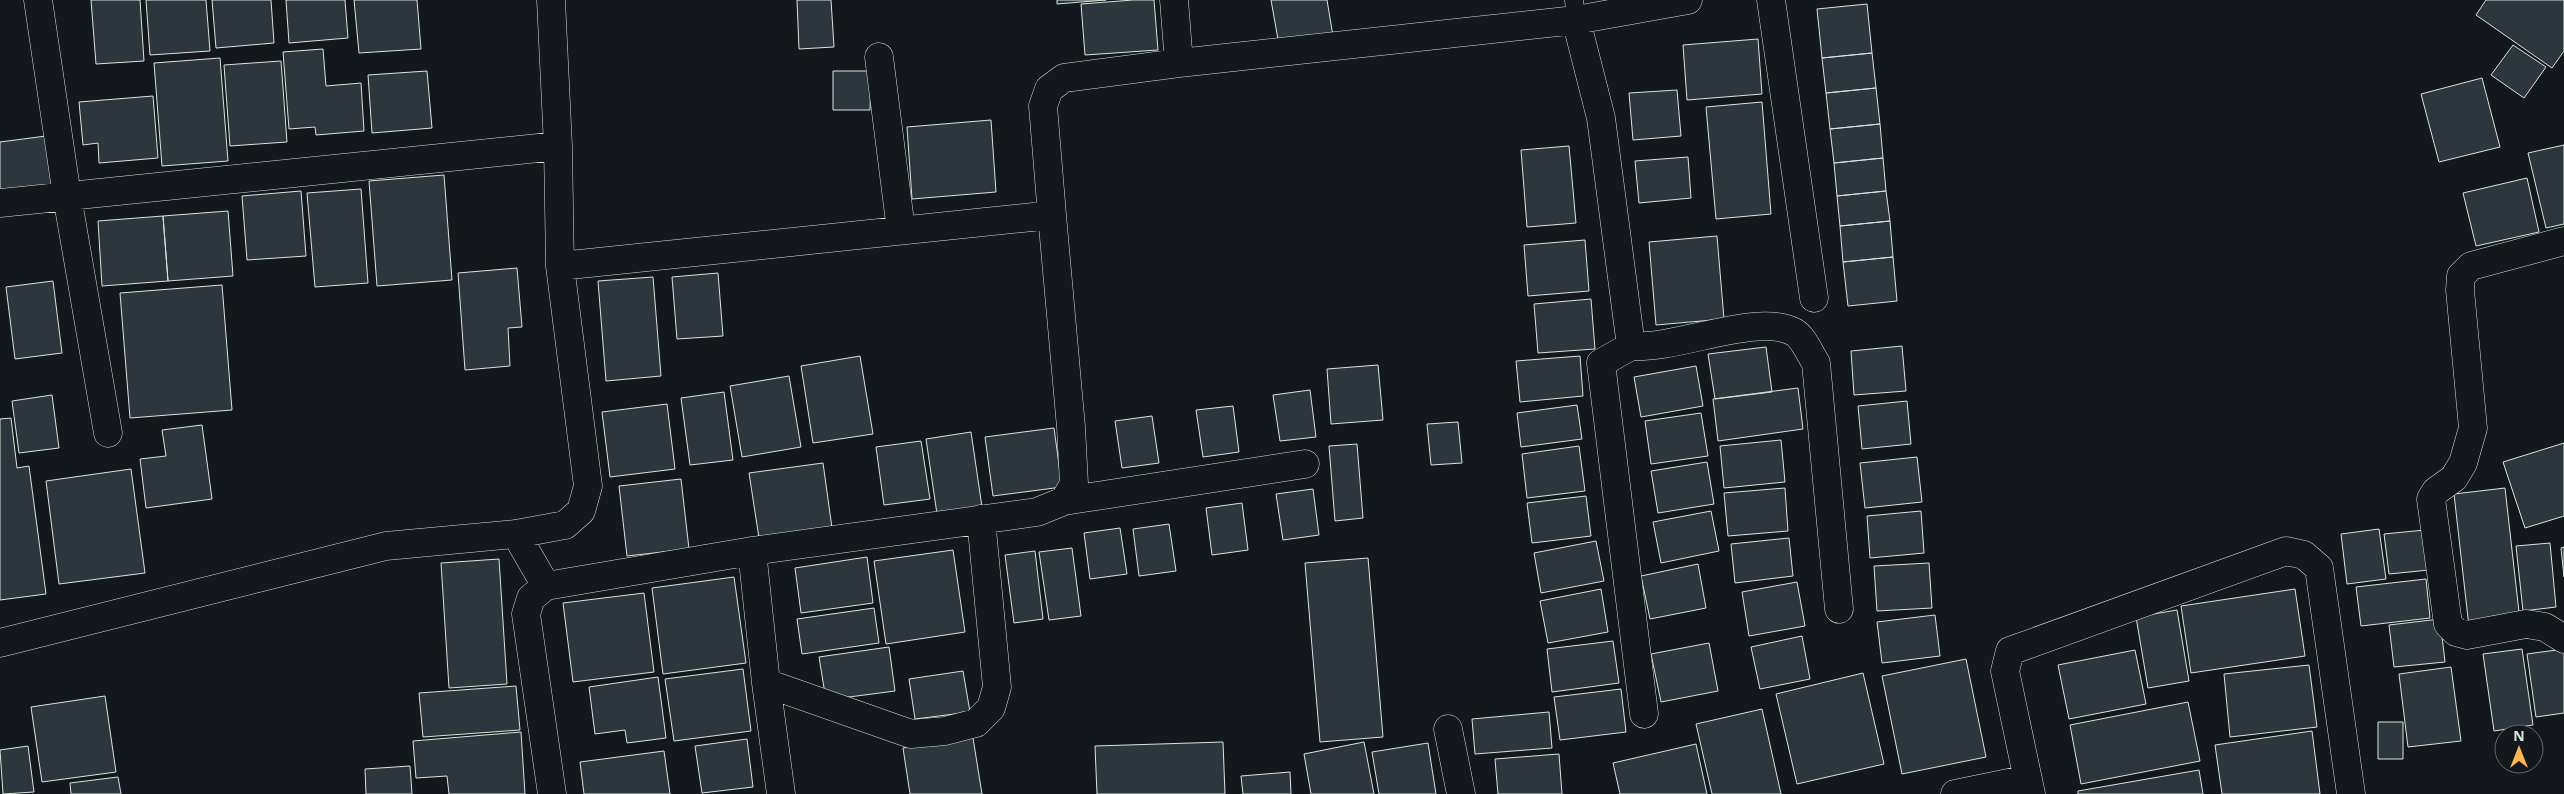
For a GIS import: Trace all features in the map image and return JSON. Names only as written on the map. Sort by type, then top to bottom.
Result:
[{"type":"street","points":[[38,0],[67,196],[108,433]]},
{"type":"street","points":[[0,644],[386,546],[516,534],[565,525],[582,511],[588,486],[560,266],[558,146],[551,0]]},
{"type":"street","points":[[1174,0],[1179,63]]},
{"type":"street","points":[[1064,501],[1074,484],[1043,106],[1048,89],[1064,78],[1575,10],[1688,0]]},
{"type":"street","points":[[1771,0],[1814,298]]},
{"type":"street","points":[[1575,10],[1601,118],[1631,346]]},
{"type":"street","points":[[879,57],[901,230]]},
{"type":"street","points":[[0,203],[558,146]]},
{"type":"street","points":[[560,266],[1052,214]]},
{"type":"street","points":[[2564,241],[2472,266],[2461,276],[2460,290],[2473,428],[2463,463],[2454,478],[2436,491],[2431,499],[2448,624],[2456,632],[2467,635],[2526,624],[2545,627],[2564,639]]},
{"type":"street","points":[[1644,714],[1601,363],[1631,346],[1646,347],[1687,341],[1750,326],[1784,328],[1796,333],[1816,363],[1838,609]]},
{"type":"street","points":[[552,794],[526,614],[531,598],[546,586],[752,551],[1037,512],[1064,501],[1305,464]]},
{"type":"street","points":[[766,683],[911,734],[945,731],[976,723],[991,708],[997,687],[981,519]]},
{"type":"street","points":[[516,534],[546,586]]},
{"type":"street","points":[[752,551],[766,683],[781,794]]},
{"type":"street","points":[[1955,794],[2029,787],[2005,671],[2010,651],[2286,551],[2304,555],[2319,568],[2351,794]]},
{"type":"street","points":[[1448,729],[1461,794]]},
{"type":"building","points":[[91,0],[140,0],[144,61],[96,64]]},
{"type":"building","points":[[146,0],[206,0],[210,51],[150,55]]},
{"type":"building","points":[[212,0],[271,0],[274,43],[216,48]]},
{"type":"building","points":[[286,0],[345,0],[348,38],[289,43]]},
{"type":"building","points":[[354,0],[417,0],[421,49],[359,53]]},
{"type":"building","points":[[797,0],[831,0],[834,47],[799,49]]},
{"type":"building","points":[[1057,0],[1106,0],[1057,4]]},
{"type":"building","points":[[1154,0],[1158,50],[1085,55],[1081,4]]},
{"type":"building","points":[[1271,0],[1327,0],[1333,36],[1279,45]]},
{"type":"building","points":[[2486,0],[2564,0],[2564,51],[2552,68],[2476,15]]},
{"type":"building","points":[[1867,4],[1872,53],[1822,58],[1817,9]]},
{"type":"building","points":[[1758,39],[1762,94],[1687,100],[1683,45]]},
{"type":"building","points":[[2513,45],[2546,67],[2524,98],[2491,75]]},
{"type":"building","points":[[323,49],[326,86],[361,83],[364,131],[316,135],[315,127],[289,129],[283,52]]},
{"type":"building","points":[[1872,53],[1876,88],[1826,93],[1822,58]]},
{"type":"building","points":[[220,58],[228,161],[162,166],[154,63]]},
{"type":"building","points":[[281,61],[287,142],[230,146],[224,65]]},
{"type":"building","points":[[427,71],[432,128],[372,133],[368,75]]},
{"type":"building","points":[[833,71],[871,71],[870,110],[833,110]]},
{"type":"building","points":[[2482,78],[2500,147],[2439,162],[2421,94]]},
{"type":"building","points":[[1876,88],[1880,124],[1830,129],[1826,93]]},
{"type":"building","points":[[1677,90],[1681,136],[1633,140],[1629,93]]},
{"type":"building","points":[[153,96],[158,158],[99,163],[98,143],[83,145],[79,102]]},
{"type":"building","points":[[1762,102],[1771,214],[1716,219],[1706,107]]},
{"type":"building","points":[[991,120],[996,192],[912,199],[907,127]]},
{"type":"building","points":[[1880,124],[1883,158],[1834,163],[1830,129]]},
{"type":"building","points":[[46,136],[53,184],[0,191],[0,142]]},
{"type":"building","points":[[2564,145],[2564,224],[2546,228],[2528,153]]},
{"type":"building","points":[[1569,146],[1576,223],[1527,227],[1521,150]]},
{"type":"building","points":[[1688,157],[1691,198],[1639,203],[1635,161]]},
{"type":"building","points":[[1883,158],[1886,191],[1837,196],[1834,163]]},
{"type":"building","points":[[444,175],[452,280],[377,286],[369,181]]},
{"type":"building","points":[[2527,178],[2539,232],[2476,246],[2463,193]]},
{"type":"building","points":[[361,189],[368,283],[315,287],[307,193]]},
{"type":"building","points":[[301,191],[306,256],[247,260],[242,196]]},
{"type":"building","points":[[1886,191],[1890,221],[1840,226],[1837,196]]},
{"type":"building","points":[[228,211],[233,276],[168,281],[163,216]]},
{"type":"building","points":[[163,216],[168,281],[102,286],[98,221]]},
{"type":"building","points":[[1890,221],[1893,257],[1843,262],[1840,226]]},
{"type":"building","points":[[1717,236],[1724,319],[1656,325],[1649,242]]},
{"type":"building","points":[[1585,240],[1589,291],[1528,296],[1524,245]]},
{"type":"building","points":[[1893,257],[1897,301],[1848,306],[1843,262]]},
{"type":"building","points":[[517,268],[522,327],[508,328],[510,366],[465,370],[458,273]]},
{"type":"building","points":[[718,273],[723,336],[677,339],[672,277]]},
{"type":"building","points":[[653,277],[661,376],[606,381],[598,281]]},
{"type":"building","points":[[53,281],[62,353],[15,359],[6,287]]},
{"type":"building","points":[[222,285],[232,410],[130,418],[120,293]]},
{"type":"building","points":[[1591,299],[1595,349],[1538,353],[1534,304]]},
{"type":"building","points":[[1902,346],[1906,391],[1854,395],[1851,351]]},
{"type":"building","points":[[1766,347],[1772,392],[1715,399],[1708,354]]},
{"type":"building","points":[[860,356],[873,434],[813,443],[801,366]]},
{"type":"building","points":[[1580,356],[1583,396],[1520,402],[1516,361]]},
{"type":"building","points":[[1378,365],[1383,420],[1331,424],[1327,369]]},
{"type":"building","points":[[1696,366],[1703,406],[1641,417],[1634,377]]},
{"type":"building","points":[[789,376],[801,447],[742,457],[730,386]]},
{"type":"building","points":[[1798,388],[1803,429],[1718,441],[1713,399]]},
{"type":"building","points":[[1310,390],[1316,437],[1280,441],[1273,395]]},
{"type":"building","points":[[724,392],[733,460],[690,465],[681,398]]},
{"type":"building","points":[[52,395],[59,448],[19,453],[12,401]]},
{"type":"building","points":[[1907,401],[1911,444],[1862,449],[1858,406]]},
{"type":"building","points":[[667,404],[675,469],[610,477],[602,412]]},
{"type":"building","points":[[1577,405],[1582,439],[1521,447],[1517,413]]},
{"type":"building","points":[[1233,406],[1239,452],[1203,457],[1196,410]]},
{"type":"building","points":[[1701,413],[1708,456],[1651,464],[1645,421]]},
{"type":"building","points":[[1152,416],[1159,463],[1122,468],[1115,421]]},
{"type":"building","points":[[11,418],[17,468],[29,466],[46,594],[0,600],[0,419]]},
{"type":"building","points":[[1458,422],[1462,463],[1431,465],[1427,424]]},
{"type":"building","points":[[202,425],[212,499],[146,508],[140,459],[166,456],[162,430]]},
{"type":"building","points":[[1054,428],[1062,487],[993,496],[985,437]]},
{"type":"building","points":[[971,432],[982,507],[937,514],[926,439]]},
{"type":"building","points":[[1781,440],[1785,482],[1724,488],[1720,446]]},
{"type":"building","points":[[921,441],[930,499],[884,505],[876,447]]},
{"type":"building","points":[[2564,443],[2564,516],[2525,528],[2503,462]]},
{"type":"building","points":[[1357,444],[1363,518],[1335,521],[1329,446]]},
{"type":"building","points":[[1579,446],[1585,491],[1527,498],[1522,454]]},
{"type":"building","points":[[1917,457],[1922,502],[1865,508],[1860,463]]},
{"type":"building","points":[[1707,462],[1714,504],[1658,513],[1651,471]]},
{"type":"building","points":[[823,463],[832,528],[759,538],[749,473]]},
{"type":"building","points":[[131,469],[145,573],[59,584],[46,481]]},
{"type":"building","points":[[681,479],[689,549],[627,556],[619,486]]},
{"type":"building","points":[[1785,488],[1788,531],[1728,536],[1724,493]]},
{"type":"building","points":[[2505,488],[2520,621],[2469,627],[2454,494]]},
{"type":"building","points":[[1313,489],[1319,535],[1283,540],[1276,494]]},
{"type":"building","points":[[1586,496],[1591,536],[1532,543],[1527,503]]},
{"type":"building","points":[[1242,503],[1248,550],[1212,555],[1206,508]]},
{"type":"building","points":[[1711,511],[1719,551],[1661,563],[1653,522]]},
{"type":"building","points":[[1921,511],[1924,553],[1870,558],[1867,516]]},
{"type":"building","points":[[1169,524],[1176,571],[1139,576],[1133,529]]},
{"type":"building","points":[[1120,528],[1127,574],[1090,579],[1084,533]]},
{"type":"building","points":[[2379,529],[2386,579],[2347,584],[2341,534]]},
{"type":"building","points":[[2435,529],[2439,569],[2389,574],[2384,534]]},
{"type":"building","points":[[1789,538],[1793,576],[1735,583],[1731,544]]},
{"type":"building","points":[[1596,541],[1604,581],[1541,593],[1534,553]]},
{"type":"building","points":[[2550,543],[2556,607],[2523,611],[2516,546]]},
{"type":"building","points":[[2564,547],[2564,577],[2561,548]]},
{"type":"building","points":[[1072,548],[1081,616],[1049,620],[1039,552]]},
{"type":"building","points":[[953,550],[965,632],[886,644],[874,561]]},
{"type":"building","points":[[1035,551],[1043,619],[1014,623],[1005,555]]},
{"type":"building","points":[[867,557],[873,603],[801,613],[795,568]]},
{"type":"building","points":[[1368,558],[1383,737],[1320,742],[1305,563]]},
{"type":"building","points":[[499,559],[507,684],[449,688],[441,563]]},
{"type":"building","points":[[1929,563],[1932,608],[1877,611],[1874,566]]},
{"type":"building","points":[[1698,564],[1706,608],[1650,619],[1641,576]]},
{"type":"building","points":[[734,577],[746,663],[663,674],[652,588]]},
{"type":"building","points":[[2426,579],[2430,618],[2361,626],[2356,587]]},
{"type":"building","points":[[1797,582],[1805,626],[1749,636],[1742,592]]},
{"type":"building","points":[[1601,589],[1608,632],[1548,643],[1540,601]]},
{"type":"building","points":[[2295,589],[2305,656],[2191,673],[2181,606]]},
{"type":"building","points":[[644,593],[654,672],[573,682],[563,603]]},
{"type":"building","points":[[874,608],[879,643],[802,654],[797,619]]},
{"type":"building","points":[[2177,610],[2189,681],[2148,688],[2136,617]]},
{"type":"building","points":[[1935,615],[1940,656],[1882,663],[1877,622]]},
{"type":"building","points":[[2440,619],[2445,662],[2394,667],[2389,625]]},
{"type":"building","points":[[1802,636],[1810,679],[1760,689],[1751,647]]},
{"type":"building","points":[[1613,641],[1619,683],[1552,692],[1547,649]]},
{"type":"building","points":[[1709,643],[1718,691],[1661,702],[1651,654]]},
{"type":"building","points":[[889,647],[895,691],[826,700],[819,657]]},
{"type":"building","points":[[2522,649],[2533,724],[2494,724],[2494,731],[2483,654]]},
{"type":"building","points":[[2564,649],[2564,713],[2536,717],[2527,654]]},
{"type":"building","points":[[2135,650],[2146,704],[2069,719],[2058,665]]},
{"type":"building","points":[[1966,659],[1986,757],[1902,774],[1882,676]]},
{"type":"building","points":[[2309,665],[2317,727],[2230,737],[2224,674]]},
{"type":"building","points":[[2451,667],[2461,741],[2408,747],[2399,674]]},
{"type":"building","points":[[743,669],[751,731],[674,741],[665,679]]},
{"type":"building","points":[[963,671],[970,712],[915,719],[909,679]]},
{"type":"building","points":[[1863,673],[1884,764],[1797,784],[1776,694]]},
{"type":"building","points":[[658,677],[666,738],[627,743],[625,730],[595,734],[589,687]]},
{"type":"building","points":[[516,686],[520,730],[423,737],[419,693]]},
{"type":"building","points":[[1621,689],[1626,732],[1560,740],[1554,697]]},
{"type":"building","points":[[105,696],[116,772],[42,782],[31,707]]},
{"type":"building","points":[[2188,702],[2200,761],[2081,784],[2070,725]]},
{"type":"building","points":[[1762,709],[1781,794],[1712,794],[1696,724]]},
{"type":"building","points":[[1549,712],[1552,748],[1475,754],[1472,719]]},
{"type":"building","points":[[2378,722],[2403,722],[2403,759],[2378,759]]},
{"type":"building","points":[[2312,731],[2320,794],[2222,794],[2215,745]]},
{"type":"building","points":[[521,732],[525,794],[449,794],[447,776],[416,778],[413,741]]},
{"type":"building","points":[[973,738],[982,794],[910,794],[903,748]]},
{"type":"building","points":[[747,739],[753,787],[702,793],[695,746]]},
{"type":"building","points":[[1223,742],[1225,794],[1097,794],[1095,746]]},
{"type":"building","points":[[1364,742],[1374,794],[1311,794],[1304,754]]},
{"type":"building","points":[[1428,743],[1436,794],[1379,794],[1372,752]]},
{"type":"building","points":[[1696,744],[1707,794],[1620,794],[1613,763]]},
{"type":"building","points":[[28,746],[34,792],[3,794],[0,750]]},
{"type":"building","points":[[664,751],[670,794],[584,794],[580,762]]},
{"type":"building","points":[[1559,754],[1562,794],[1498,794],[1495,759]]},
{"type":"building","points":[[410,766],[412,794],[366,794],[365,769]]},
{"type":"building","points":[[2199,770],[2203,794],[2078,794],[2078,791]]},
{"type":"building","points":[[1290,772],[1291,794],[1243,794],[1241,776]]},
{"type":"building","points":[[118,777],[121,794],[71,794],[70,783]]}]
